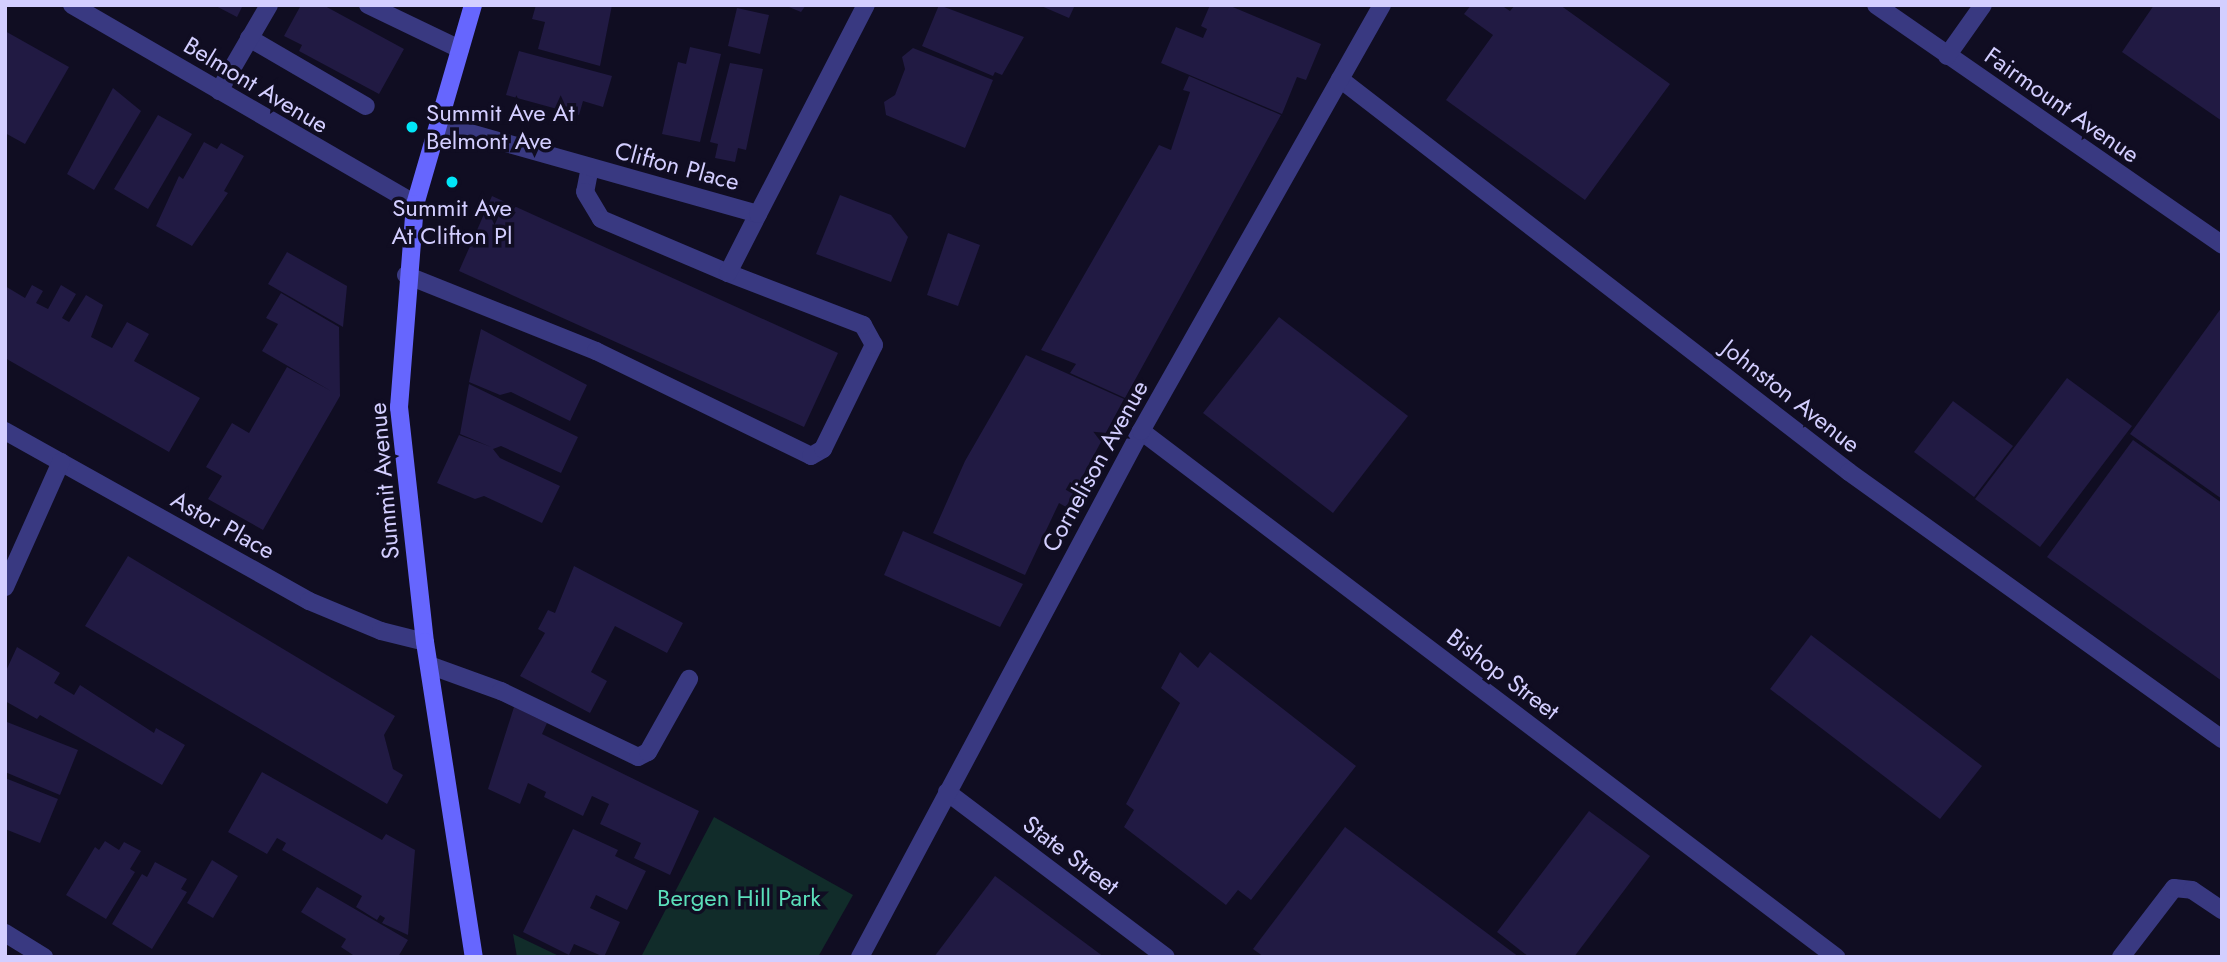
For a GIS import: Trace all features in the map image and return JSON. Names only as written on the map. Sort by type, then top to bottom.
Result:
[{"type":"main road","name":"Summit Avenue","points":[[473,5],[415,204],[406,275],[399,407],[425,642],[474,957]]},
{"type":"street","name":"Belmont Avenue","points":[[72,5],[415,204]]},
{"type":"street","points":[[219,91],[269,5]]},
{"type":"street","points":[[368,5],[460,49]]},
{"type":"street","name":"Clifton Place","points":[[438,124],[758,214],[866,5]]},
{"type":"street","name":"Cornelison Avenue","points":[[860,957],[1141,431],[1382,5]]},
{"type":"street","name":"Fairmount Avenue","points":[[1876,5],[2222,245]]},
{"type":"street","points":[[1947,56],[1983,5]]},
{"type":"street","points":[[249,38],[366,106]]},
{"type":"street","name":"Johnston Avenue","points":[[1340,79],[1849,472],[2222,739]]},
{"type":"street","points":[[406,275],[596,351],[811,456],[823,449],[874,345],[863,325],[728,273],[601,219],[585,192],[590,167]]},
{"type":"street","points":[[728,273],[758,214]]},
{"type":"street","name":"Astor Place","points":[[5,430],[309,601],[380,631],[425,642]]},
{"type":"street","name":"Bishop Street","points":[[1141,431],[1836,957]]},
{"type":"street","points":[[5,587],[61,462]]},
{"type":"street","points":[[429,665],[501,691],[638,757],[648,752],[689,679]]},
{"type":"street","name":"State Street","points":[[947,792],[1166,957]]},
{"type":"street","points":[[2121,957],[2174,888],[2192,890],[2222,910]]},
{"type":"street","points":[[5,933],[44,957]]},
{"type":"green space","name":"Bergen Hill Park","points":[[714,817],[853,895],[818,957],[641,957]]},
{"type":"green space","points":[[513,934],[561,957],[517,957]]},
{"type":"building","points":[[214,5],[243,5],[237,17]]},
{"type":"building","points":[[301,5],[323,5],[404,49],[379,94],[299,51],[302,45],[284,36]]},
{"type":"building","points":[[536,5],[612,5],[600,66],[538,49],[545,22],[532,19]]},
{"type":"building","points":[[784,5],[806,5],[801,12]]},
{"type":"building","points":[[939,5],[1024,37],[1002,75],[995,72],[993,76],[922,46]]},
{"type":"building","points":[[1039,5],[1075,5],[1069,18]]},
{"type":"building","points":[[1210,5],[1228,5],[1321,44],[1306,80],[1297,77],[1282,114],[1161,63],[1176,27],[1203,38],[1207,29],[1201,26]]},
{"type":"building","points":[[1471,5],[1501,5],[1510,11],[1515,5],[1560,5],[1670,84],[1585,200],[1446,100],[1493,35],[1464,14]]},
{"type":"building","points":[[2154,5],[2222,5],[2222,121],[2122,52]]},
{"type":"building","points":[[737,8],[769,15],[760,54],[728,46]]},
{"type":"building","points":[[5,31],[69,67],[25,144],[5,133]]},
{"type":"building","points":[[690,47],[721,54],[700,142],[662,134],[678,62],[686,64]]},
{"type":"building","points":[[913,48],[993,80],[965,148],[886,115],[884,102],[895,95],[905,69],[902,57]]},
{"type":"building","points":[[519,51],[612,76],[603,107],[583,101],[579,115],[506,95]]},
{"type":"building","points":[[730,63],[763,69],[746,150],[738,148],[735,162],[715,158],[718,144],[710,142]]},
{"type":"building","points":[[1189,76],[1281,115],[1125,398],[1070,373],[1076,364],[1041,350],[1159,145],[1171,150],[1190,92],[1183,90]]},
{"type":"building","points":[[113,88],[141,111],[94,190],[67,174]]},
{"type":"building","points":[[158,115],[192,134],[148,209],[114,189]]},
{"type":"building","points":[[204,142],[217,149],[221,143],[244,156],[224,191],[228,193],[192,246],[156,226],[179,176],[183,179]]},
{"type":"building","points":[[840,195],[891,215],[908,237],[891,282],[816,254]]},
{"type":"building","points":[[492,196],[838,353],[804,427],[459,271]]},
{"type":"building","points":[[948,233],[980,245],[958,306],[927,295]]},
{"type":"building","points":[[287,252],[347,286],[343,327],[268,284]]},
{"type":"building","points":[[32,285],[43,291],[36,303],[48,309],[61,285],[76,294],[62,318],[69,322],[86,295],[103,305],[91,337],[112,348],[127,322],[149,334],[134,361],[200,398],[169,452],[5,358],[5,286],[25,298]]},
{"type":"building","points":[[281,293],[339,327],[340,396],[263,530],[208,499],[222,476],[206,467],[232,423],[249,433],[287,367],[331,391],[262,351],[278,324],[266,318]]},
{"type":"building","points":[[2222,307],[2222,499],[2130,434]]},
{"type":"building","points":[[1279,317],[1408,416],[1333,513],[1203,413]]},
{"type":"building","points":[[481,329],[587,385],[570,421],[511,392],[500,395],[469,382]]},
{"type":"building","points":[[1026,355],[1124,399],[1066,507],[1059,503],[1025,575],[933,533],[965,461]]},
{"type":"building","points":[[2067,378],[2132,426],[2040,547],[1975,499]]},
{"type":"building","points":[[469,384],[578,437],[561,473],[501,446],[493,449],[500,458],[560,486],[542,523],[484,496],[475,499],[437,483],[459,435],[491,447],[460,434]]},
{"type":"building","points":[[1953,401],[2013,446],[1974,497],[1914,452]]},
{"type":"building","points":[[2133,440],[2222,503],[2222,681],[2047,557]]},
{"type":"building","points":[[903,531],[1023,584],[1000,627],[884,575]]},
{"type":"building","points":[[128,556],[395,716],[384,735],[393,769],[403,775],[387,804],[85,626]]},
{"type":"building","points":[[574,566],[683,623],[667,653],[615,626],[591,672],[607,681],[590,713],[520,676],[545,633],[538,629],[548,610],[555,613]]},
{"type":"building","points":[[1811,635],[1982,766],[1940,819],[1770,689]]},
{"type":"building","points":[[17,647],[60,673],[54,683],[74,695],[80,685],[154,733],[156,728],[185,745],[162,785],[40,715],[37,719],[5,701],[5,673]]},
{"type":"building","points":[[1180,652],[1198,668],[1210,652],[1356,766],[1251,900],[1238,890],[1226,905],[1124,827],[1134,810],[1126,804],[1180,703],[1161,688]]},
{"type":"building","points":[[514,707],[547,723],[542,734],[699,811],[670,875],[634,858],[641,843],[600,824],[609,804],[592,796],[583,816],[544,797],[546,792],[528,783],[520,804],[488,789]]},
{"type":"building","points":[[7,722],[78,750],[60,795],[5,772]]},
{"type":"building","points":[[262,772],[382,840],[386,834],[415,850],[408,935],[382,923],[385,918],[380,915],[377,920],[356,907],[362,896],[282,850],[286,843],[277,838],[267,854],[228,832]]},
{"type":"building","points":[[5,778],[58,799],[40,843],[5,829]]},
{"type":"building","points":[[1589,811],[1650,856],[1574,957],[1529,957],[1497,932]]},
{"type":"building","points":[[1345,827],[1519,957],[1264,957],[1253,949]]},
{"type":"building","points":[[573,829],[618,850],[615,856],[646,871],[627,910],[596,895],[590,908],[620,922],[604,957],[574,944],[569,955],[523,932]]},
{"type":"building","points":[[105,841],[119,850],[124,842],[141,851],[130,869],[135,872],[106,919],[66,895],[95,847],[99,850]]},
{"type":"building","points":[[212,860],[238,876],[213,918],[187,903]]},
{"type":"building","points":[[155,862],[187,879],[181,889],[187,892],[152,949],[112,924],[142,874],[147,877]]},
{"type":"building","points":[[995,876],[1104,957],[934,957]]},
{"type":"building","points":[[317,887],[408,940],[398,957],[356,957],[341,947],[346,939],[301,912]]},
{"type":"place","name":"Summit Ave At Belmont Ave","points":[[412,127]]},
{"type":"place","name":"Summit Ave At Clifton Pl","points":[[452,182]]}]
